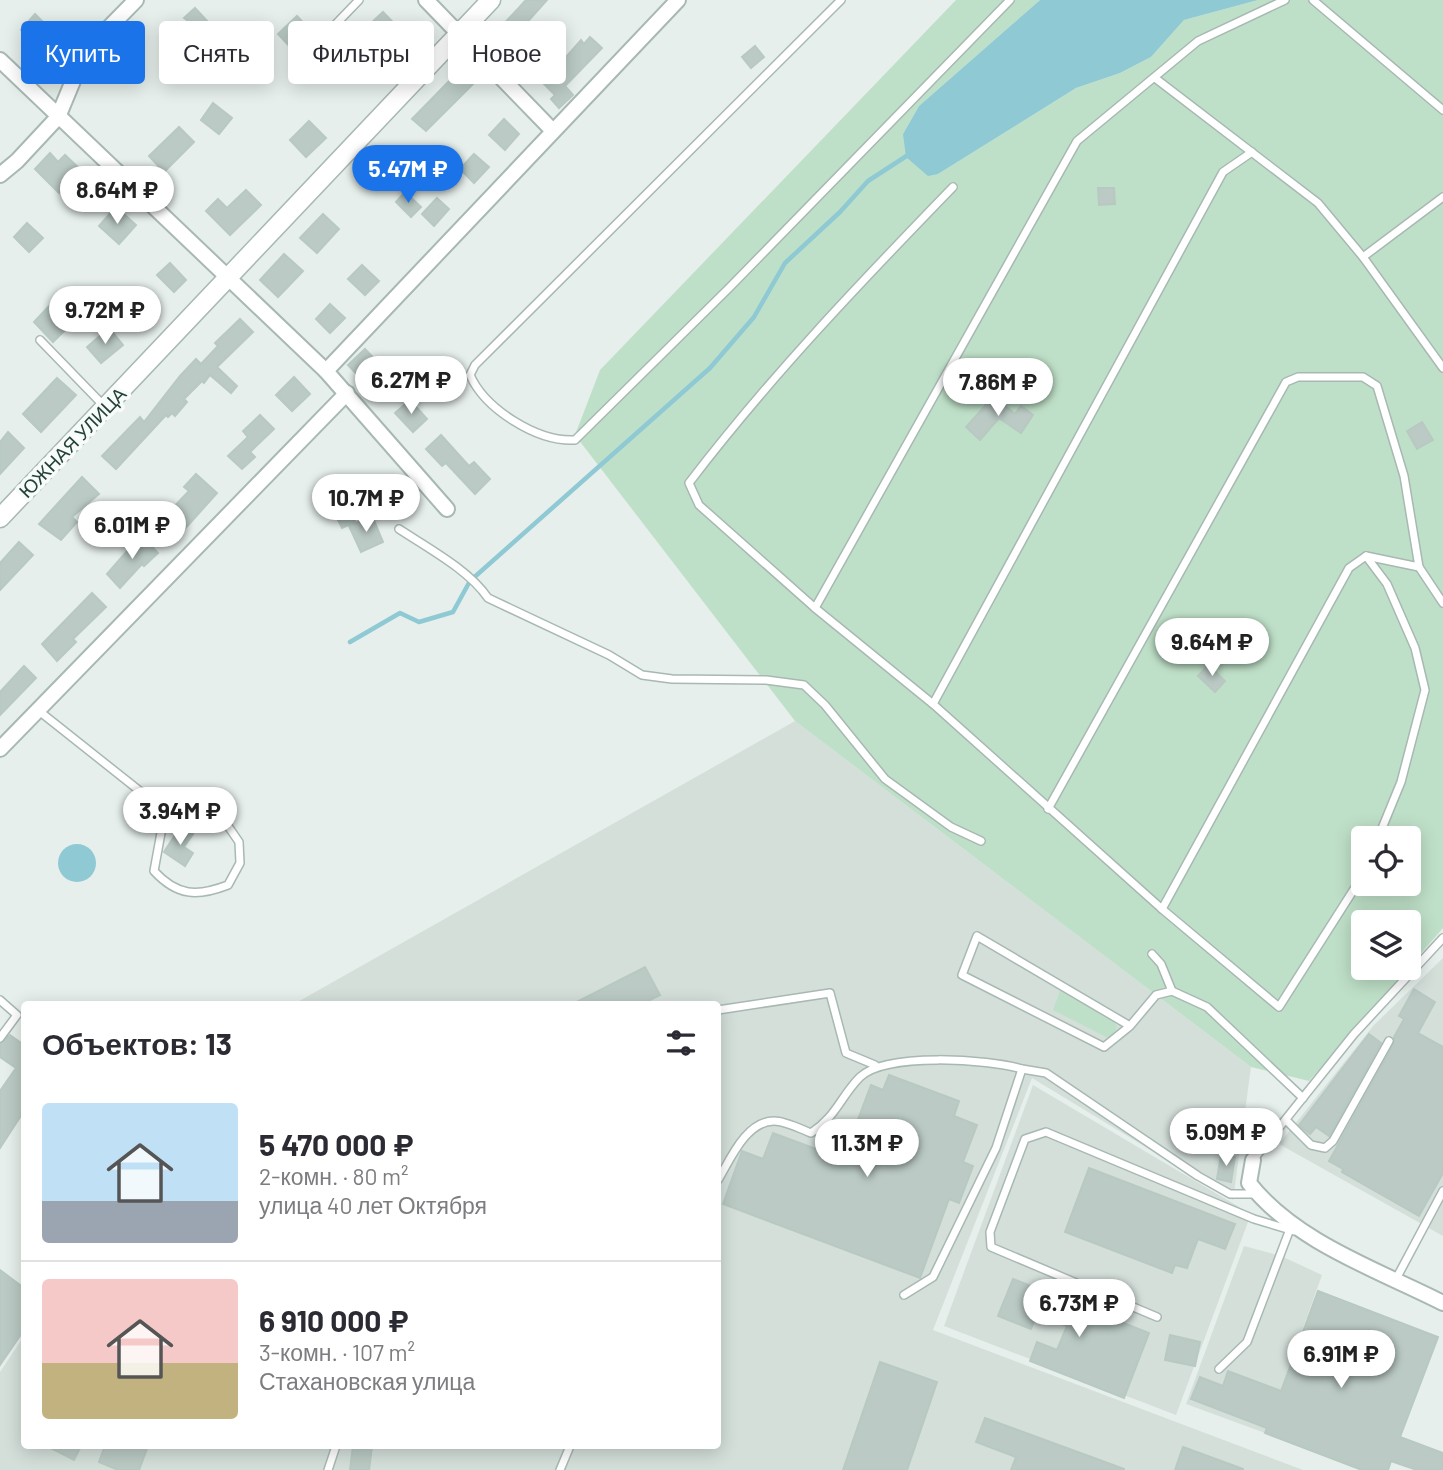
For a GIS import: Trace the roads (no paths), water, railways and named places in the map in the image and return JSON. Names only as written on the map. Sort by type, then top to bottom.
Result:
[{"type":"street","points":[[0,175],[17,161],[58,117],[85,52],[136,0]]},
{"type":"street","points":[[426,0],[448,21]]},
{"type":"street","name":"ЮЖНАЯ УЛИЦА","points":[[471,21],[491,0]]},
{"type":"street","points":[[326,371],[678,0]]},
{"type":"street","name":"ЮЖНАЯ УЛИЦА","points":[[0,518],[448,46]]},
{"type":"street","points":[[0,60],[230,276],[326,371],[447,509]]},
{"type":"street","points":[[508,84],[553,131]]},
{"type":"street","points":[[0,750],[346,393]]},
{"type":"street","points":[[1254,1160],[1249,1183],[1257,1194],[1312,1237],[1443,1303]]},
{"type":"lane","points":[[339,21],[359,0]]},
{"type":"lane","points":[[841,0],[475,365],[470,374],[486,400],[534,430],[563,441],[575,440],[655,363],[1010,0]]},
{"type":"lane","points":[[815,608],[1077,141],[1198,41],[1285,0]]},
{"type":"lane","points":[[1313,0],[1443,110]]},
{"type":"lane","points":[[1155,78],[1318,203],[1363,257],[1443,368]]},
{"type":"lane","points":[[933,704],[1223,172],[1252,152]]},
{"type":"lane","points":[[953,187],[835,309],[748,405],[689,483],[699,505],[815,608],[933,704],[1162,909],[1279,1007],[1351,895]]},
{"type":"lane","points":[[1363,257],[1443,197]]},
{"type":"lane","points":[[40,340],[106,407]]},
{"type":"lane","points":[[1048,809],[1286,382],[1298,377],[1363,377],[1377,386],[1404,476],[1419,567],[1443,603]]},
{"type":"lane","points":[[399,529],[451,562],[480,586],[488,598],[609,655],[642,675],[673,679],[766,680],[804,685],[825,705],[885,779],[951,827],[981,841]]},
{"type":"lane","points":[[1162,909],[1349,568],[1366,556],[1419,567]]},
{"type":"lane","points":[[1366,556],[1387,584],[1409,635],[1425,690],[1401,782],[1383,826]]},
{"type":"lane","points":[[39,711],[164,811],[187,808],[228,826],[239,842],[240,863],[228,885],[206,893],[169,888],[153,871],[164,811]]},
{"type":"lane","points":[[1130,1026],[977,936],[962,975],[1104,1047],[1130,1026],[1156,995],[1172,991],[1207,1007],[1303,1098]]},
{"type":"lane","points":[[1254,1160],[1354,1034],[1443,938]]},
{"type":"lane","points":[[1152,954],[1161,964],[1172,991]]},
{"type":"lane","points":[[721,1010],[830,993],[846,1053],[876,1065],[944,1060],[998,1062],[1046,1073],[1198,1176],[1230,1194],[1257,1194]]},
{"type":"lane","points":[[0,1000],[17,1015],[0,1038]]},
{"type":"lane","points":[[1287,1121],[1311,1145],[1325,1148],[1333,1141],[1389,1041]]},
{"type":"lane","points":[[721,1175],[736,1149],[757,1125],[775,1121],[811,1133],[828,1123],[859,1078],[876,1065]]},
{"type":"lane","points":[[904,1295],[933,1277],[996,1148],[1022,1069]]},
{"type":"lane","points":[[1157,1317],[991,1247],[990,1232],[1025,1139],[1046,1132],[1254,1219],[1312,1237]]},
{"type":"lane","points":[[1396,1279],[1443,1191]]},
{"type":"lane","points":[[1219,1369],[1247,1342],[1290,1229]]},
{"type":"lane","points":[[328,1470],[336,1449]]},
{"type":"lane","points":[[560,1470],[569,1449]]},
{"type":"water","points":[[1040,0],[1258,0],[1184,20],[1151,57],[1120,73],[1076,88],[938,174],[928,176],[906,157],[903,134],[919,106]]},
{"type":"water","points":[[77,844],[91,849],[96,863],[91,877],[77,882],[63,877],[58,863],[63,849]]},
{"type":"waterway","points":[[350,642],[400,613],[419,622],[453,612],[470,581],[710,368],[754,317],[785,263],[840,212],[868,181],[908,155]]}]
